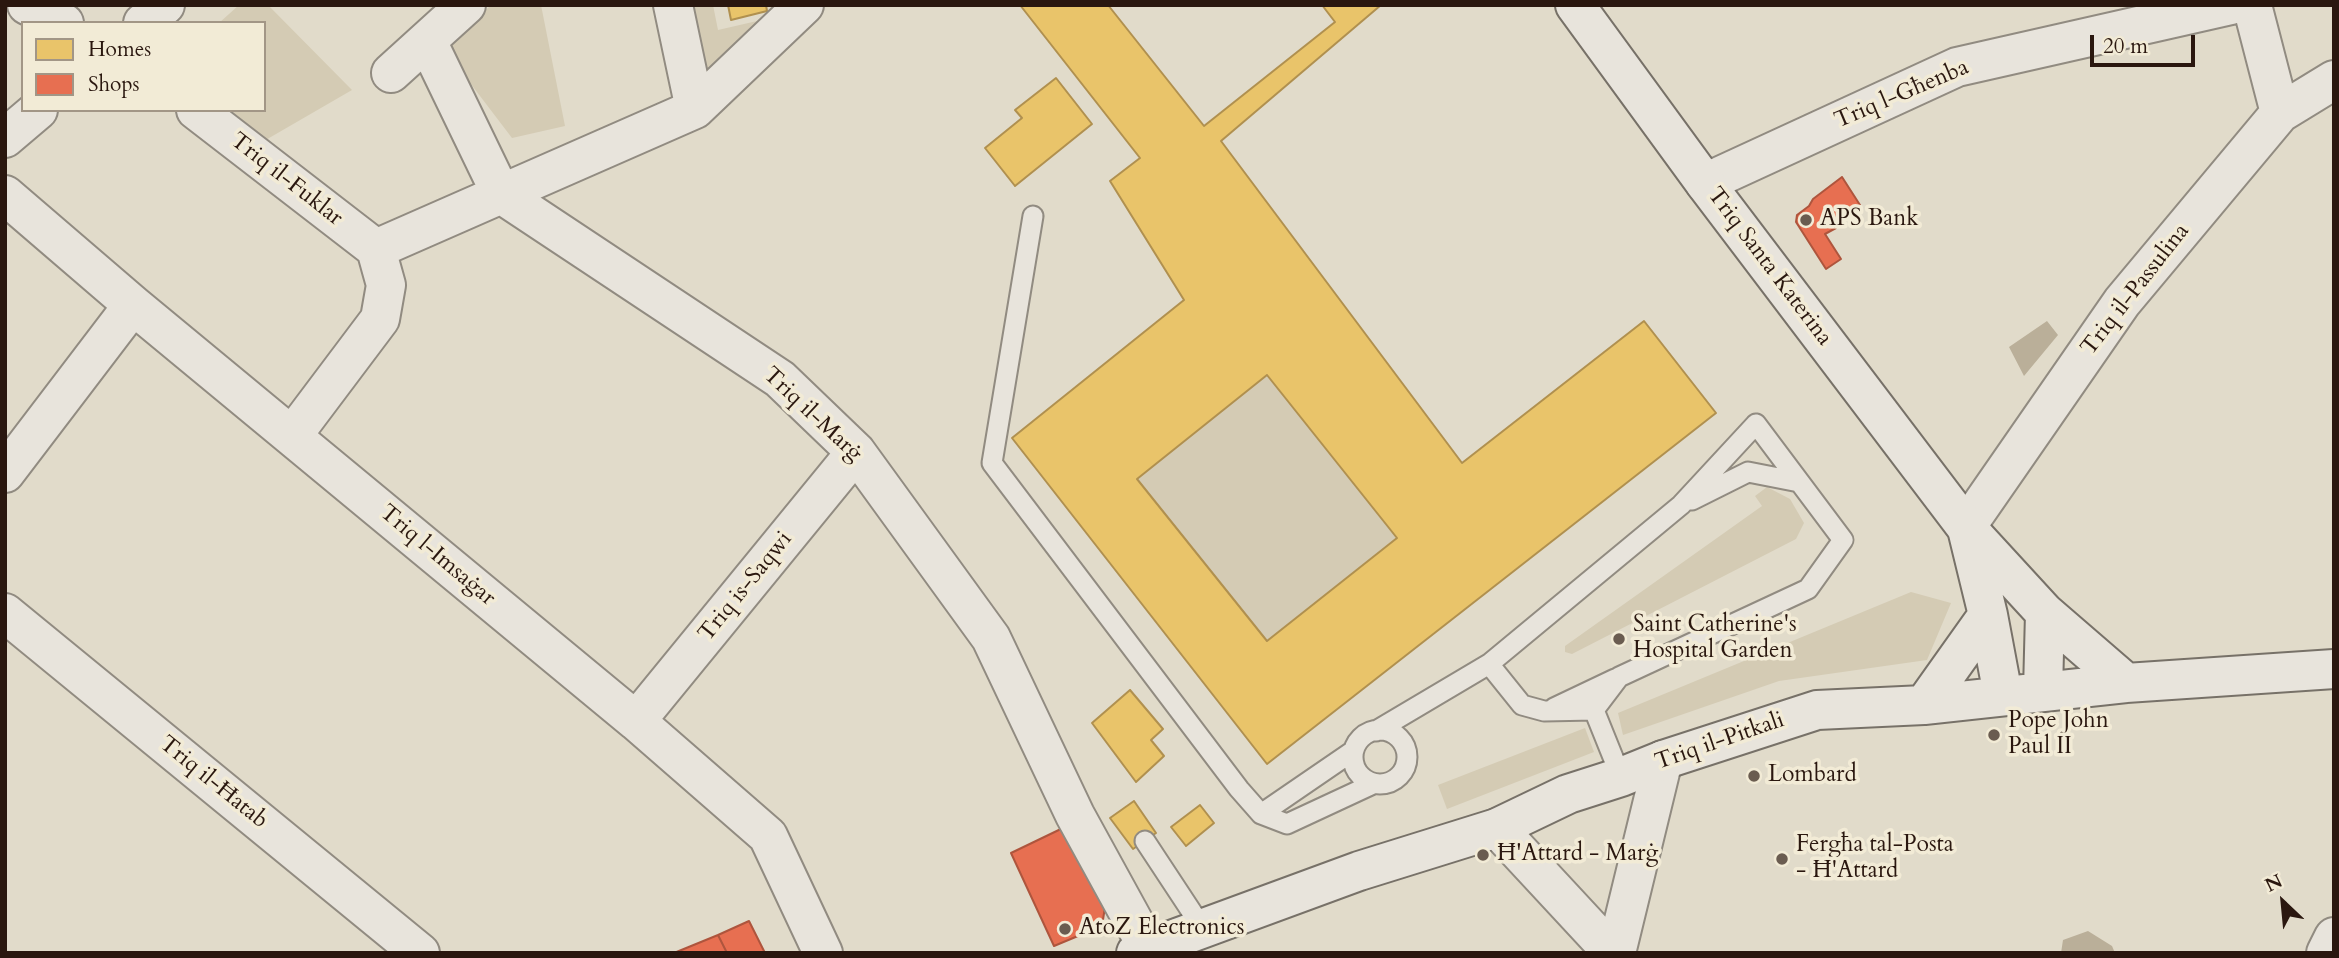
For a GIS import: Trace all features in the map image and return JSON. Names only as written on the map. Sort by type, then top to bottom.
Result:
[{"type":"street","points":[[27,5],[60,21]]},
{"type":"street","points":[[145,21],[165,5]]},
{"type":"street","points":[[391,73],[466,5]]},
{"type":"street","points":[[673,5],[695,109]]},
{"type":"street","points":[[292,436],[380,319],[386,285],[376,249],[695,109],[804,5]]},
{"type":"street","name":"Triq Santa Katerina","points":[[1575,5],[1705,183],[1966,527],[2045,613],[2126,683]]},
{"type":"street","name":"Triq l-Għenba","points":[[1705,183],[1957,68],[2231,5]]},
{"type":"street","points":[[2252,5],[2280,113]]},
{"type":"street","points":[[427,41],[501,194]]},
{"type":"street","name":"Triq il-Passulina","points":[[1966,527],[2122,302],[2280,113],[2334,80]]},
{"type":"street","points":[[5,138],[35,112]]},
{"type":"street","name":"Triq il-Fuklar","points":[[199,112],[376,249]]},
{"type":"street","name":"Triq il-Marġ","points":[[501,194],[780,379],[856,452],[991,638],[1142,951]]},
{"type":"street","name":"Triq l-Imsaġar","points":[[5,195],[133,305],[636,721],[768,836],[822,953]]},
{"type":"street","points":[[5,472],[133,305]]},
{"type":"street","name":"Triq is-Saqwi","points":[[636,721],[856,452]]},
{"type":"street","name":"Triq Santa Katerina","points":[[1966,527],[1989,615],[2003,695]]},
{"type":"street","name":"Triq il-Ħatab","points":[[5,613],[420,953]]},
{"type":"street","points":[[2043,691],[2045,613]]},
{"type":"street","points":[[1924,705],[1989,615]]},
{"type":"street","name":"Triq il-Pitkali","points":[[1142,951],[1405,856],[1497,828],[1568,794],[1663,760],[1817,710],[1924,705],[2126,683],[2334,669]]},
{"type":"street","points":[[1614,953],[1663,760]]},
{"type":"street","points":[[1497,828],[1614,953]]},
{"type":"street","points":[[2326,953],[2334,937]]},
{"type":"lane","points":[[1033,216],[992,463],[1261,814],[1287,824],[1373,784]]},
{"type":"lane","points":[[1261,814],[1353,751],[1363,736],[1376,731],[1489,664],[1679,507],[1756,424],[1843,540],[1808,589],[1548,711]]},
{"type":"lane","points":[[1679,507],[1748,472],[1799,482]]},
{"type":"lane","points":[[1489,664],[1522,705],[1548,711],[1594,710]]},
{"type":"lane","points":[[1594,710],[1619,677]]},
{"type":"lane","points":[[1594,710],[1621,777]]},
{"type":"lane","points":[[1353,751],[1355,768],[1360,776],[1373,784],[1385,785],[1397,780],[1408,760],[1404,742],[1389,731],[1376,731]]},
{"type":"lane","points":[[1145,841],[1203,929]]},
{"type":"shaded area","points":[[239,5],[268,5],[352,90],[257,145],[220,112],[266,112],[266,21],[221,21]]},
{"type":"shaded area","points":[[491,5],[541,5],[565,126],[512,138],[445,50]]},
{"type":"shaded area","points":[[685,5],[713,5],[718,30],[770,18],[700,84]]},
{"type":"shaded area","points":[[2047,321],[2058,335],[2024,376],[2009,347]]},
{"type":"shaded area","points":[[1267,375],[1397,538],[1267,641],[1137,479]]},
{"type":"shaded area","points":[[1767,487],[1790,499],[1804,523],[1796,539],[1572,654],[1565,652],[1565,646],[1762,506],[1755,496]]},
{"type":"shaded area","points":[[1911,592],[1951,603],[1927,660],[1779,681],[1623,735],[1618,713]]},
{"type":"shaded area","points":[[1585,728],[1594,752],[1447,809],[1438,785]]},
{"type":"shaded area","points":[[2088,931],[2112,946],[2115,953],[2061,953],[2063,940]]},
{"type":"building: Homes","points":[[728,5],[766,5],[767,11],[731,20]]},
{"type":"building: Homes","points":[[1020,5],[1108,5],[1204,126],[1335,22],[1322,5],[1381,5],[1221,141],[1462,463],[1644,321],[1716,413],[1267,764],[1012,438],[1184,300],[1110,181],[1140,158]],"holes":[[[1267,375],[1397,538],[1267,641],[1137,479]]]},
{"type":"building: Homes","points":[[1056,78],[1092,124],[1015,186],[985,148],[1022,118],[1015,110]]},
{"type":"building: Homes","points":[[1130,690],[1163,729],[1151,740],[1164,756],[1136,782],[1092,723]]},
{"type":"building: Homes","points":[[1134,801],[1156,833],[1133,849],[1110,818]]},
{"type":"building: Homes","points":[[1200,805],[1214,823],[1186,846],[1171,827]]},
{"type":"building: Shops","points":[[1842,177],[1860,205],[1834,223],[1836,228],[1825,234],[1841,259],[1826,269],[1796,222],[1797,215]]},
{"type":"building: Shops","points":[[1065,827],[1105,907],[1102,926],[1054,946],[1011,853]]},
{"type":"building: Shops","points":[[749,921],[765,953],[727,953],[718,935]]},
{"type":"building: Shops","points":[[718,935],[727,953],[674,953]]},
{"type":"place","name":"APS Bank","points":[[1806,220]]},
{"type":"place","name":"Saint Catherine's Hospital Garden","points":[[1619,639]]},
{"type":"place","name":"Pope John Paul II","points":[[1994,735]]},
{"type":"place","name":"Lombard","points":[[1754,776]]},
{"type":"place","name":"Ħ'Attard - Marġ","points":[[1483,855]]},
{"type":"place","name":"Fergħa tal-Posta - Ħ'Attard","points":[[1782,859]]},
{"type":"place","name":"AtoZ Electronics","points":[[1065,929]]}]
